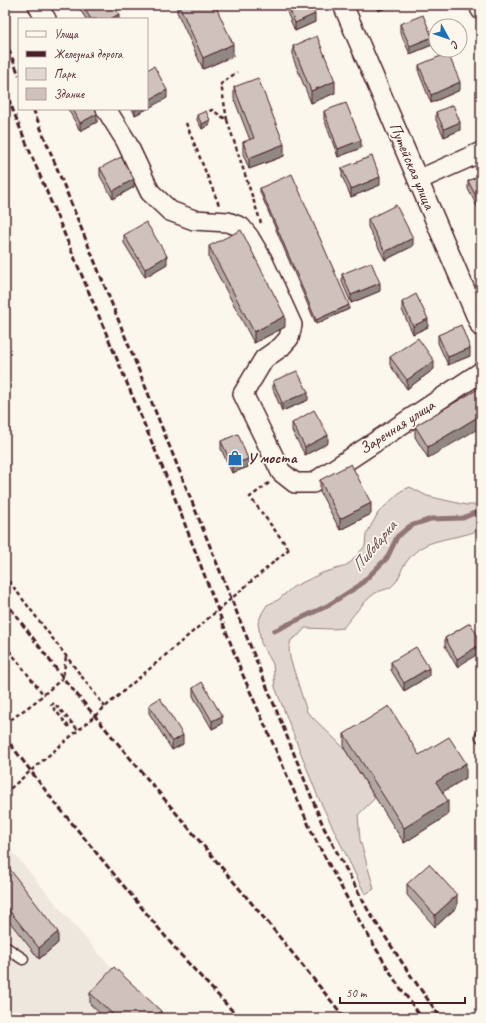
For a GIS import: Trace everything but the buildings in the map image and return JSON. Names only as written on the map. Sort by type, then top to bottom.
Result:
[{"type":"street","points":[[38,5],[45,18]]},
{"type":"street","name":"Путейская улица","points":[[343,5],[481,327]]},
{"type":"street","points":[[479,5],[481,10]]},
{"type":"street","points":[[107,110],[126,141],[150,192],[170,211],[194,220],[228,222]]},
{"type":"street","points":[[418,180],[481,152]]},
{"type":"street","name":"Заречная улица","points":[[228,222],[241,227],[249,237],[262,259],[292,326],[289,338],[281,347],[264,359],[243,394],[281,472],[295,483],[313,483],[481,372]]},
{"type":"lane","points":[[5,947],[23,959]]},
{"type":"path","points":[[237,72],[221,84],[227,120],[262,224]]},
{"type":"path","points":[[197,116],[212,110],[227,120]]},
{"type":"path","points":[[186,123],[221,209],[228,222]]},
{"type":"path","points":[[5,793],[290,549],[250,497],[264,487]]},
{"type":"path","points":[[5,576],[105,707]]},
{"type":"path","points":[[5,645],[44,694]]},
{"type":"path","points":[[5,724],[63,678],[66,657]]},
{"type":"path","points":[[69,728],[51,705],[54,702],[78,730]]},
{"type":"shaded area","points":[[5,843],[111,967],[159,1018],[5,1018]]},
{"type":"green space","points":[[410,487],[427,496],[466,505],[476,505],[481,503],[481,529],[467,534],[436,541],[422,547],[407,561],[395,583],[391,587],[376,593],[370,598],[343,628],[305,628],[299,635],[291,640],[289,649],[290,658],[307,712],[344,748],[375,798],[358,815],[360,840],[374,889],[365,894],[318,797],[275,687],[273,664],[261,643],[258,623],[267,605],[278,600],[293,587],[322,573],[343,567],[351,562],[365,546],[366,535],[378,513],[401,491]]},
{"type":"waterway","name":"Пивоварка","points":[[274,631],[327,606],[360,585],[387,558],[397,537],[410,526],[431,519],[463,518],[481,510]]},
{"type":"railway","points":[[5,41],[18,73]]},
{"type":"railway","points":[[5,90],[171,488],[242,673],[314,837],[359,920],[396,982],[422,1018]]},
{"type":"railway","points":[[33,110],[324,828],[369,912],[441,1018]]},
{"type":"railway","points":[[5,601],[63,678],[269,924],[345,1018]]},
{"type":"railway","points":[[5,737],[52,799],[179,953],[239,1018]]},
{"type":"place","name":"У моста","points":[[235,458]]}]
